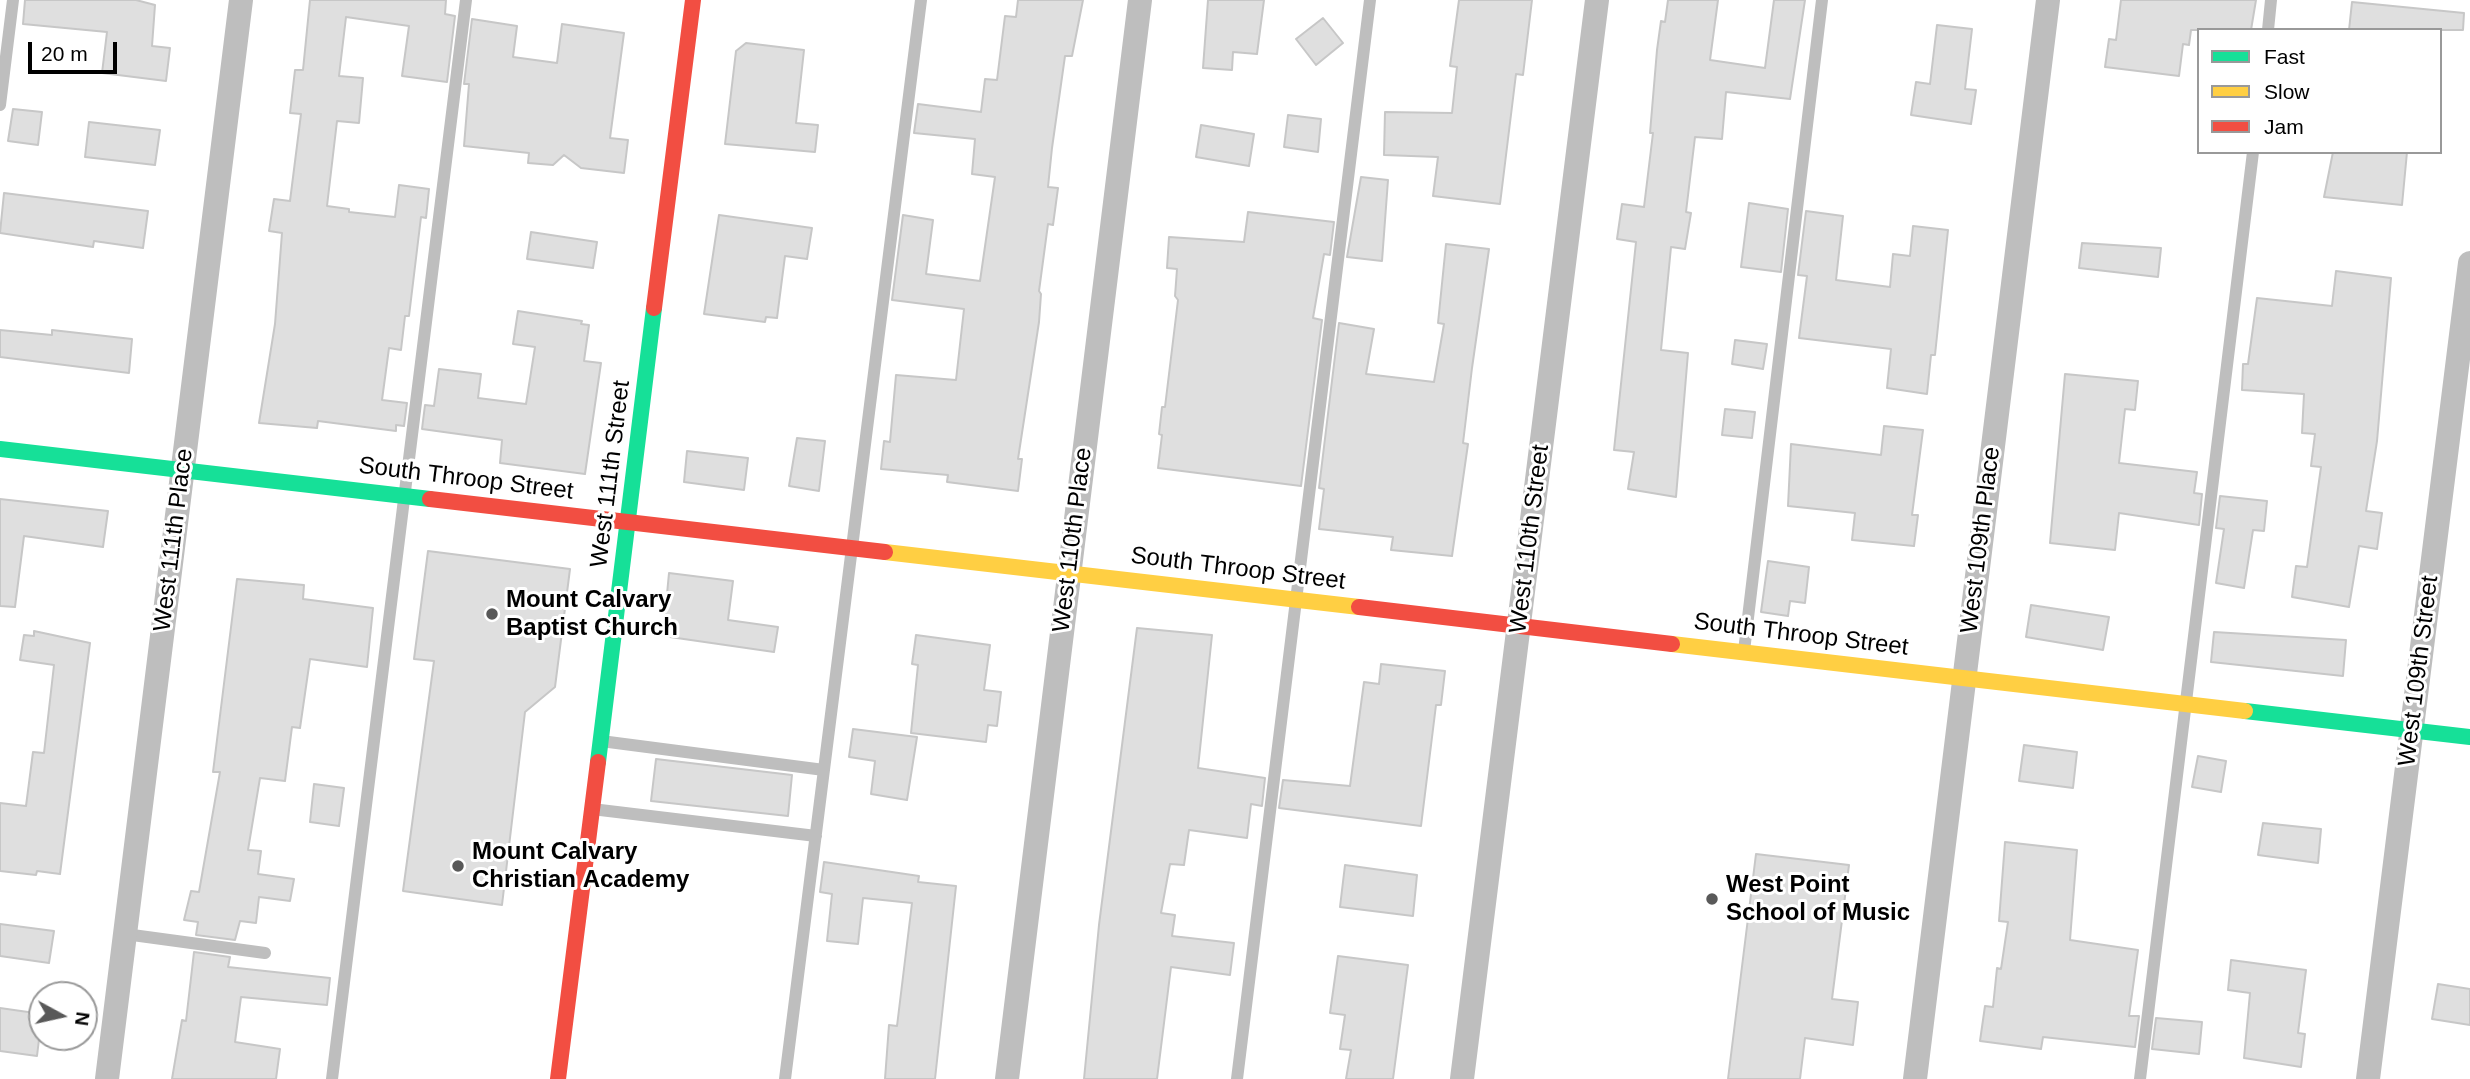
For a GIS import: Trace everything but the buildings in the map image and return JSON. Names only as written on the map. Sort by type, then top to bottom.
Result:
[{"type":"street","name":"West 111th Place","points":[[107,1079],[241,0]]},
{"type":"street","name":"West 111th Street","points":[[558,1079],[693,0]]},
{"type":"street","name":"West 110th Place","points":[[1007,1079],[1140,0]]},
{"type":"street","name":"West 110th Street","points":[[1462,1079],[1597,0]]},
{"type":"street","name":"West 109th Place","points":[[1915,1079],[2048,0]]},
{"type":"street","name":"West 109th Street","points":[[2368,1079],[2470,263]]},
{"type":"street","name":"South Throop Street","points":[[0,449],[2470,737]]},
{"type":"lane","points":[[0,105],[13,0]]},
{"type":"lane","points":[[332,1079],[466,0]]},
{"type":"lane","points":[[785,1079],[920,0]]},
{"type":"lane","points":[[1237,1079],[1370,0]]},
{"type":"lane","points":[[1744,652],[1822,0]]},
{"type":"lane","points":[[2268,28],[2271,0]]},
{"type":"lane","points":[[2140,1079],[2253,154]]},
{"type":"lane","points":[[601,741],[824,770]]},
{"type":"lane","points":[[592,809],[816,836]]},
{"type":"lane","points":[[125,934],[265,953]]},
{"type":"traffic: fast","points":[[598,762],[654,308]]},
{"type":"traffic: fast","points":[[0,449],[430,499]]},
{"type":"traffic: fast","points":[[2245,711],[2470,737]]},
{"type":"traffic: slow","points":[[885,552],[1359,607]]},
{"type":"traffic: slow","points":[[1672,644],[2245,711]]},
{"type":"traffic: jam","points":[[654,308],[693,0]]},
{"type":"traffic: jam","points":[[430,499],[885,552]]},
{"type":"traffic: jam","points":[[1359,607],[1672,644]]},
{"type":"traffic: jam","points":[[558,1079],[598,762]]},
{"type":"place","name":"Mount Calvary Baptist Church","points":[[492,614]]},
{"type":"place","name":"Mount Calvary Christian Academy","points":[[458,866]]},
{"type":"place","name":"West Point School of Music","points":[[1712,899]]}]
